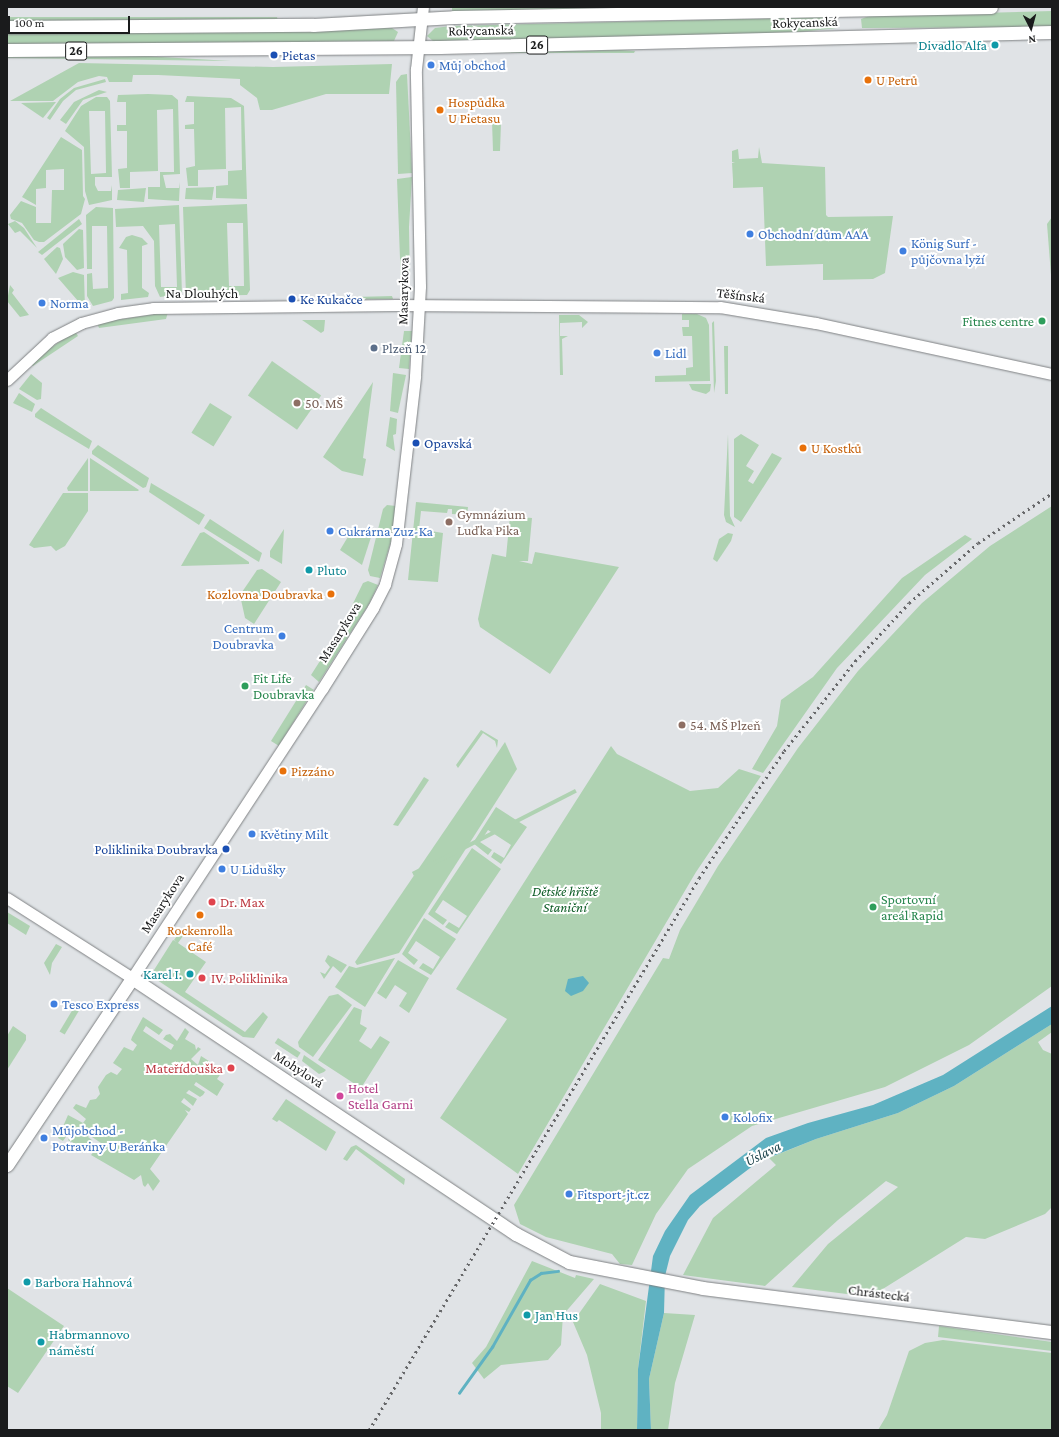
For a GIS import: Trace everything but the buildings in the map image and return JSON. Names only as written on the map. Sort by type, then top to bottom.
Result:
[{"type":"main road","name":"Rokycanská","points":[[7,27],[289,26],[420,20],[991,7]]},
{"type":"main road","name":"Rokycanská","points":[[7,50],[417,47],[1052,32]]},
{"type":"main road","name":"Masarykova","points":[[7,1165],[132,978]]},
{"type":"main road","name":"Mohylová","points":[[132,978],[531,1244],[569,1262],[622,1274],[703,1288]]},
{"type":"main road","name":"Chrástecká","points":[[703,1288],[1052,1332]]},
{"type":"street","name":"Masarykova","points":[[132,978],[322,689],[373,608],[384,584],[396,544],[402,498],[419,306],[417,47],[423,7]]},
{"type":"street","name":"Těšínská","points":[[419,306],[726,307],[1052,374]]},
{"type":"street","name":"Na Dlouhých","points":[[7,380],[52,338],[81,323],[118,313],[153,308],[419,306]]},
{"type":"street","name":"Mohylová","points":[[7,898],[132,978]]},
{"type":"green space","points":[[452,7],[619,7],[619,9],[452,13]]},
{"type":"green space","points":[[1052,11],[1052,27],[862,28],[861,19],[869,16]]},
{"type":"green space","points":[[7,17],[277,17],[278,21],[7,22]]},
{"type":"green space","points":[[824,17],[837,19],[837,28],[773,35],[433,41],[427,36],[435,28],[451,26]]},
{"type":"green space","points":[[392,28],[398,32],[394,41],[7,46],[7,33]]},
{"type":"green space","points":[[635,51],[634,53],[442,53]]},
{"type":"green space","points":[[7,56],[144,56],[231,61],[7,58]]},
{"type":"green space","points":[[79,63],[273,67],[392,64],[389,94],[326,94],[272,110],[260,110],[257,98],[240,85],[240,79],[158,75],[133,75],[132,82],[109,82],[107,77],[99,76],[78,82],[53,101],[10,101]]},
{"type":"green space","points":[[407,74],[412,173],[398,174],[396,82],[401,75]]},
{"type":"green space","points":[[105,79],[106,82],[76,90],[63,101],[50,120],[47,118],[60,99],[74,88]]},
{"type":"green space","points":[[99,90],[107,92],[83,100],[66,124],[60,120],[74,102]]},
{"type":"green space","points":[[118,95],[172,95],[178,100],[180,174],[163,175],[166,188],[179,188],[180,182],[179,201],[148,199],[148,187],[160,187],[160,172],[174,172],[173,109],[157,110],[158,171],[130,172],[130,188],[120,188],[118,169],[127,168],[127,131],[117,131],[117,125],[126,125],[126,102],[117,102]]},
{"type":"green space","points":[[187,96],[231,98],[244,106],[247,199],[216,198],[216,186],[228,185],[228,171],[242,170],[241,107],[225,108],[226,169],[198,170],[198,186],[188,186],[186,168],[195,166],[194,129],[185,129],[185,125],[194,124],[194,102],[185,102]]},
{"type":"green space","points":[[96,97],[107,97],[110,101],[112,177],[95,177],[95,185],[98,191],[111,191],[112,185],[112,200],[89,205],[85,191],[84,147],[65,131],[81,106]],"holes":[[[89,111],[105,111],[106,173],[91,174]]]},
{"type":"green space","points":[[56,102],[43,118],[21,103]]},
{"type":"green space","points":[[492,121],[501,123],[500,151],[493,151]]},
{"type":"green space","points":[[61,137],[82,150],[83,196],[85,199],[81,214],[44,242],[39,242],[34,240],[22,223],[11,219],[10,215],[21,201],[36,207],[36,223],[51,223],[52,190],[64,190],[64,169],[46,170],[46,188],[36,189],[36,205],[22,197]]},
{"type":"green space","points":[[759,147],[762,163],[825,167],[826,215],[828,217],[893,216],[885,273],[873,279],[823,280],[823,264],[766,266],[763,187],[733,188],[732,163],[735,163],[732,162],[732,151],[738,149],[739,159],[758,158]]},
{"type":"green space","points":[[412,177],[409,227],[410,284],[401,285],[397,179]]},
{"type":"green space","points":[[214,187],[212,200],[185,199],[186,188]]},
{"type":"green space","points":[[146,188],[144,202],[117,200],[118,190]]},
{"type":"green space","points":[[247,204],[250,290],[247,295],[186,296],[183,207]],"holes":[[[227,223],[243,223],[244,286],[229,286]]]},
{"type":"green space","points":[[179,205],[182,294],[160,297],[155,286],[154,241],[143,226],[116,227],[115,209]],"holes":[[[175,224],[177,287],[161,287],[159,225]]]},
{"type":"green space","points":[[96,207],[113,208],[114,298],[112,301],[93,306],[87,296],[87,274],[92,273],[93,289],[108,288],[107,226],[92,226],[92,269],[87,269],[86,215]]},
{"type":"green space","points":[[1052,217],[1052,288],[1047,224]]},
{"type":"green space","points":[[79,219],[82,224],[42,255],[38,252]]},
{"type":"green space","points":[[15,221],[24,228],[37,248],[20,231],[15,233],[8,224]]},
{"type":"green space","points":[[79,229],[83,230],[84,268],[77,270],[65,257],[63,244]]},
{"type":"green space","points":[[132,235],[142,238],[148,244],[142,246],[142,288],[149,293],[148,297],[121,300],[121,294],[128,293],[127,250],[119,248],[126,237]]},
{"type":"green space","points":[[57,247],[60,248],[63,259],[56,274],[44,259]]},
{"type":"green space","points":[[73,272],[84,275],[85,309],[58,278]]},
{"type":"green space","points":[[10,285],[14,290],[12,293],[29,315],[20,317],[7,301]]},
{"type":"green space","points":[[392,296],[393,299],[316,300],[316,298]]},
{"type":"green space","points":[[168,312],[166,319],[99,328],[97,323]]},
{"type":"green space","points":[[682,314],[697,314],[706,318],[709,325],[710,381],[655,382],[655,376],[686,375],[686,368],[693,367],[692,336],[683,336],[682,327],[689,327],[689,320],[682,320]]},
{"type":"green space","points":[[559,315],[579,315],[588,322],[582,328],[582,322],[560,323],[560,336],[568,336],[562,339],[563,375],[560,375]]},
{"type":"green space","points":[[302,320],[325,320],[324,331],[321,333]]},
{"type":"green space","points":[[714,321],[716,381],[714,393],[712,323]]},
{"type":"green space","points":[[75,331],[78,336],[33,366],[29,363]]},
{"type":"green space","points":[[404,331],[412,331],[409,369],[399,368]]},
{"type":"green space","points":[[724,346],[728,346],[728,394],[725,394]]},
{"type":"green space","points":[[272,361],[321,395],[297,430],[248,395]]},
{"type":"green space","points":[[393,373],[406,375],[398,413],[390,411]]},
{"type":"green space","points":[[31,374],[42,383],[41,399],[37,400],[19,389]]},
{"type":"green space","points":[[373,382],[363,458],[366,459],[363,476],[342,471],[323,457]]},
{"type":"green space","points":[[689,384],[711,384],[710,391],[706,394],[692,390]]},
{"type":"green space","points":[[19,393],[35,404],[32,412],[13,403]]},
{"type":"green space","points":[[210,403],[232,417],[214,446],[191,433]]},
{"type":"green space","points":[[41,408],[92,441],[89,449],[35,417],[35,414]]},
{"type":"green space","points":[[390,417],[397,419],[396,434],[393,435],[395,451],[386,446]]},
{"type":"green space","points":[[728,434],[730,516],[735,527],[726,522],[724,515]]},
{"type":"green space","points":[[741,434],[759,445],[746,466],[754,471],[748,481],[753,484],[772,453],[782,458],[741,522],[734,517],[734,439]]},
{"type":"green space","points":[[98,445],[149,478],[146,487],[143,488],[92,454],[92,451]]},
{"type":"green space","points":[[88,458],[88,491],[68,491],[67,488]]},
{"type":"green space","points":[[90,458],[139,490],[90,491]]},
{"type":"green space","points":[[151,483],[205,515],[199,525],[149,492]]},
{"type":"green space","points":[[63,493],[88,493],[88,511],[65,546],[56,551],[51,546],[34,548],[29,545]]},
{"type":"green space","points":[[416,502],[468,507],[467,515],[452,514],[452,509],[448,509],[447,513],[421,511],[419,529],[443,533],[438,582],[408,580]]},
{"type":"green space","points":[[387,505],[396,506],[394,531],[380,578],[370,576],[368,570],[383,509]]},
{"type":"green space","name":"Sportovní areál Rapid","points":[[1052,506],[1052,986],[969,1045],[885,1087],[752,1126],[688,1169],[656,1214],[632,1265],[620,1264],[612,1254],[546,1237],[520,1224],[514,1205],[663,958],[669,959],[680,930],[718,866],[798,748],[858,671],[922,603],[990,546]]},
{"type":"green space","points":[[510,516],[532,518],[528,561],[519,561],[532,564],[535,552],[619,567],[550,674],[480,627],[478,619],[492,554],[506,557]]},
{"type":"green space","points":[[210,519],[262,553],[259,562],[204,528]]},
{"type":"green space","points":[[284,529],[282,564],[270,557],[270,551]]},
{"type":"green space","points":[[352,530],[370,531],[372,534],[362,565],[340,550]]},
{"type":"green space","points":[[204,532],[249,562],[249,564],[181,566],[200,533]]},
{"type":"green space","points":[[728,533],[733,534],[731,541],[717,562],[713,559],[719,539]]},
{"type":"green space","points":[[965,535],[972,539],[925,575],[837,668],[763,773],[752,769],[777,726],[781,700],[813,677],[902,578]]},
{"type":"green space","points":[[262,569],[281,582],[254,624],[245,618],[240,595],[257,570]]},
{"type":"green space","points":[[368,581],[378,585],[369,604],[319,682],[311,675],[341,628],[363,583]]},
{"type":"green space","points":[[306,685],[314,690],[279,746],[271,741]]},
{"type":"green space","points":[[481,730],[498,740],[497,748],[495,741],[483,733],[458,768],[456,765]]},
{"type":"green space","points":[[505,742],[517,769],[399,953],[357,965],[355,962]]},
{"type":"green space","name":"Dětské hřiště Staniční","points":[[611,746],[617,754],[690,791],[718,788],[739,769],[761,776],[696,872],[518,1174],[440,1118],[507,1019],[456,989]]},
{"type":"green space","points":[[424,777],[429,780],[398,826],[393,825]]},
{"type":"green space","points":[[575,789],[577,793],[414,876],[412,872]]},
{"type":"green space","points":[[496,807],[527,827],[501,864],[491,857],[494,852],[504,858],[511,845],[488,830],[480,842],[492,850],[488,855],[473,843]]},
{"type":"green space","points":[[472,848],[501,869],[457,934],[445,927],[449,922],[459,928],[467,916],[443,900],[435,912],[447,920],[443,925],[428,914]]},
{"type":"green space","points":[[7,912],[30,926],[26,935],[7,923]]},
{"type":"green space","points":[[424,918],[456,939],[431,975],[419,968],[423,963],[433,969],[440,957],[416,941],[408,953],[418,960],[414,965],[402,954]]},
{"type":"green space","points":[[179,933],[183,936],[178,943],[206,962],[185,992],[245,1032],[263,1012],[268,1017],[254,1038],[243,1037],[154,978],[154,970],[173,940],[177,942],[174,940]]},
{"type":"green space","points":[[56,944],[62,947],[52,963],[50,975],[44,963]]},
{"type":"green space","points":[[328,955],[347,965],[341,973],[333,966],[324,979],[320,972],[325,974],[330,967],[325,961]]},
{"type":"green space","points":[[395,958],[365,1007],[335,987],[349,966],[356,968]]},
{"type":"green space","points":[[398,960],[429,978],[409,1013],[399,1006],[407,993],[395,985],[386,999],[377,993]]},
{"type":"green space","points":[[338,994],[352,1005],[313,1057],[299,1047],[298,1042],[329,996]]},
{"type":"green space","points":[[76,1004],[81,1007],[65,1035],[60,1031]]},
{"type":"green space","points":[[354,1007],[362,1010],[360,1024],[367,1028],[359,1041],[371,1049],[380,1036],[390,1042],[361,1088],[318,1060]]},
{"type":"green space","points":[[143,1017],[163,1030],[159,1035],[146,1026],[143,1031],[171,1050],[174,1045],[163,1039],[166,1035],[170,1034],[177,1041],[185,1028],[189,1032],[185,1039],[195,1045],[196,1050],[198,1047],[201,1049],[191,1059],[198,1065],[201,1056],[220,1068],[222,1072],[217,1079],[224,1084],[217,1096],[196,1082],[194,1085],[205,1092],[203,1095],[200,1097],[189,1090],[186,1093],[197,1099],[193,1106],[184,1098],[181,1102],[191,1109],[189,1112],[185,1110],[188,1114],[150,1169],[160,1181],[153,1191],[148,1183],[145,1187],[143,1185],[141,1175],[134,1180],[91,1155],[101,1143],[89,1135],[88,1137],[92,1140],[88,1151],[68,1140],[71,1136],[68,1134],[63,1141],[58,1138],[68,1115],[83,1123],[86,1119],[73,1108],[76,1104],[86,1108],[90,1100],[96,1099],[100,1094],[98,1087],[106,1075],[111,1072],[117,1075],[122,1069],[113,1063],[124,1047],[133,1051],[137,1045],[131,1040]]},
{"type":"green space","points":[[1052,1024],[1052,1032],[1038,1042],[1043,1050],[1052,1054],[1052,1207],[1045,1214],[985,1239],[966,1237],[870,1297],[792,1287],[828,1244],[898,1187],[886,1181],[838,1220],[765,1286],[683,1275],[713,1218],[776,1165],[769,1158],[816,1139],[898,1113],[954,1086]]},
{"type":"green space","points":[[13,1026],[26,1035],[26,1040],[7,1070],[7,1036]]},
{"type":"green space","points":[[278,1038],[301,1053],[297,1058],[275,1043]]},
{"type":"green space","points":[[304,1055],[326,1070],[319,1074],[302,1061]]},
{"type":"green space","points":[[286,1099],[336,1132],[326,1151],[279,1120],[277,1122],[272,1119]]},
{"type":"green space","points":[[356,1145],[405,1179],[404,1185],[356,1149],[347,1161],[343,1159],[351,1147]]},
{"type":"green space","points":[[532,1261],[575,1278],[576,1275],[594,1279],[563,1315],[561,1345],[548,1360],[501,1365],[484,1379],[472,1363],[486,1347]]},
{"type":"green space","points":[[600,1284],[646,1301],[638,1369],[637,1430],[601,1430],[601,1413],[587,1355],[573,1322]]},
{"type":"green space","points":[[7,1288],[64,1326],[18,1393],[7,1386]]},
{"type":"green space","points":[[664,1313],[695,1315],[675,1383],[668,1430],[651,1430],[649,1379]]},
{"type":"green space","points":[[939,1326],[1052,1342],[1052,1351],[938,1337]]},
{"type":"green space","points":[[943,1340],[1052,1353],[1052,1430],[878,1430],[887,1415],[909,1351],[925,1343]]},
{"type":"water","points":[[583,976],[589,983],[583,991],[571,996],[565,991],[568,979]]},
{"type":"water","name":"Úslava","points":[[1052,1006],[1052,1024],[954,1086],[898,1113],[816,1139],[758,1162],[700,1206],[688,1220],[670,1256],[665,1276],[664,1313],[649,1379],[651,1430],[637,1430],[638,1369],[653,1256],[665,1231],[690,1195],[766,1138],[808,1123],[873,1105],[943,1075]]},
{"type":"waterway","points":[[459,1393],[492,1347],[530,1280],[541,1273],[558,1271]]},
{"type":"railway","points":[[369,1430],[699,878],[784,751],[855,661],[909,603],[978,543],[1052,493]]},
{"type":"place","name":"Divadlo Alfa","points":[[995,45]]},
{"type":"place","name":"Pietas","points":[[274,55]]},
{"type":"place","name":"Můj obchod","points":[[431,65]]},
{"type":"place","name":"U Petrů","points":[[868,80]]},
{"type":"place","name":"Hospůdka U Pietasu","points":[[440,110]]},
{"type":"place","name":"Obchodní dům AAA","points":[[750,234]]},
{"type":"place","name":"König Surf - půjčovna lyží","points":[[903,251]]},
{"type":"place","name":"Ke Kukačce","points":[[292,299]]},
{"type":"place","name":"Norma","points":[[42,303]]},
{"type":"place","name":"Fitnes centre","points":[[1042,321]]},
{"type":"place","name":"Plzeň 12","points":[[374,348]]},
{"type":"place","name":"Lidl","points":[[657,353]]},
{"type":"place","name":"50. MŠ","points":[[297,403]]},
{"type":"place","name":"Opavská","points":[[416,443]]},
{"type":"place","name":"U Kostků","points":[[803,448]]},
{"type":"place","name":"Gymnázium Luďka Pika","points":[[449,522]]},
{"type":"place","name":"Cukrárna Zuz-Ka","points":[[330,531]]},
{"type":"place","name":"Pluto","points":[[309,570]]},
{"type":"place","name":"Kozlovna Doubravka","points":[[331,594]]},
{"type":"place","name":"Centrum Doubravka","points":[[282,636]]},
{"type":"place","name":"Fit Life Doubravka","points":[[245,686]]},
{"type":"place","name":"54. MŠ Plzeň","points":[[682,725]]},
{"type":"place","name":"Pizzáno","points":[[283,771]]},
{"type":"place","name":"Květiny Milt","points":[[252,834]]},
{"type":"place","name":"Poliklinika Doubravka","points":[[226,849]]},
{"type":"place","name":"U Lidušky","points":[[222,869]]},
{"type":"place","name":"Dr. Max","points":[[212,902]]},
{"type":"place","name":"Sportovní areál Rapid","points":[[873,907]]},
{"type":"place","name":"Rockenrolla Café","points":[[200,915]]},
{"type":"place","name":"Karel I.","points":[[190,974]]},
{"type":"place","name":"IV. Poliklinika","points":[[202,978]]},
{"type":"place","name":"Tesco Express","points":[[54,1004]]},
{"type":"place","name":"Mateřídouška","points":[[231,1068]]},
{"type":"place","name":"Hotel Stella Garni","points":[[340,1096]]},
{"type":"place","name":"Kolofix","points":[[725,1117]]},
{"type":"place","name":"Můjobchod - Potraviny U Beránka","points":[[44,1138]]},
{"type":"place","name":"Fitsport-jt.cz","points":[[569,1194]]},
{"type":"place","name":"Barbora Hahnová","points":[[27,1282]]},
{"type":"place","name":"Jan Hus","points":[[527,1315]]},
{"type":"place","name":"Habrmannovo náměstí","points":[[41,1342]]}]
